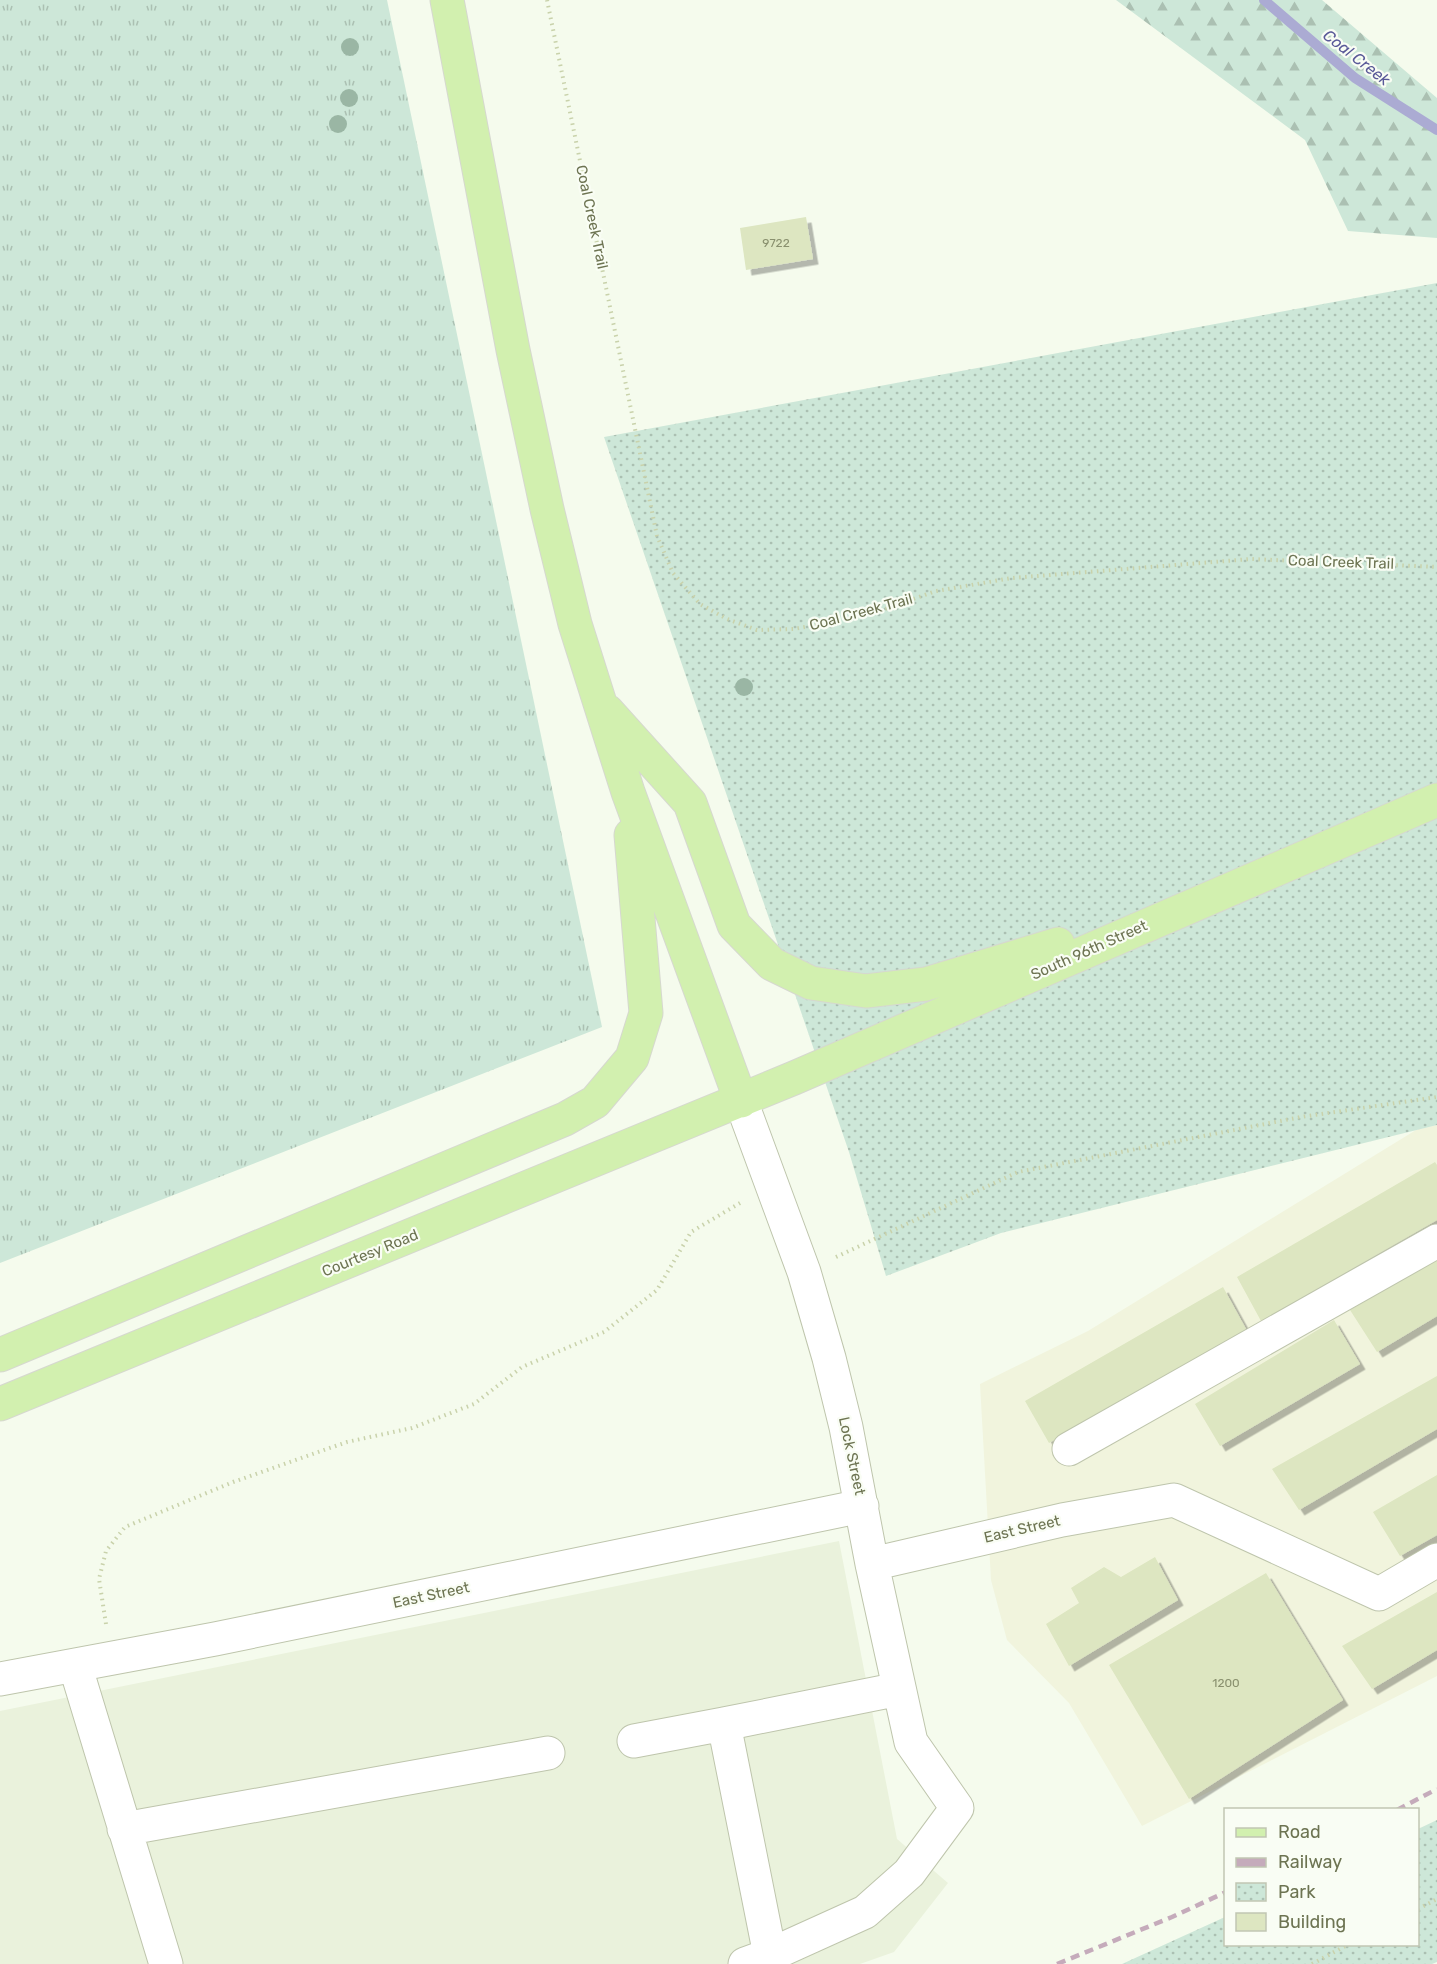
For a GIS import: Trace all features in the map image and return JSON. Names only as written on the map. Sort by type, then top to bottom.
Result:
[{"type":"main road","points":[[447,0],[513,350],[547,509],[575,624],[628,792],[741,1101]]},
{"type":"main road","points":[[599,702],[690,803],[734,925],[772,964],[811,983],[866,991],[926,984],[1209,898]]},
{"type":"main road","points":[[0,1355],[564,1119],[595,1102],[632,1058],[646,1013],[628,792]]},
{"type":"main road","name":"South 96th Street","points":[[741,1101],[1437,800]]},
{"type":"main road","name":"Courtesy Road","points":[[0,1404],[741,1101]]},
{"type":"street","name":"Lock Street","points":[[741,1101],[804,1272],[829,1358],[846,1427],[872,1564],[911,1742],[957,1808],[909,1873],[865,1912],[757,1960]]},
{"type":"street","points":[[1069,1449],[1437,1241]]},
{"type":"street","name":"East Street","points":[[872,1564],[1062,1520],[1174,1500],[1379,1594],[1437,1560]]},
{"type":"street","name":"East Street","points":[[0,1679],[216,1639],[862,1506]]},
{"type":"street","points":[[75,1665],[166,1964]]},
{"type":"street","points":[[634,1740],[899,1689]]},
{"type":"street","points":[[724,1724],[757,1960]]},
{"type":"street","points":[[124,1829],[548,1753]]},
{"type":"path","name":"Coal Creek Trail","points":[[547,0],[657,536],[673,573],[700,604],[728,619],[757,630],[794,629],[885,609],[936,591],[1012,578],[1251,558],[1437,567]]},
{"type":"path","points":[[804,1272],[1018,1172],[1301,1117],[1437,1097]]},
{"type":"path","points":[[112,1658],[99,1580],[106,1551],[125,1527],[233,1482],[347,1442],[412,1428],[474,1404],[522,1367],[604,1332],[657,1290],[691,1232],[772,1184]]},
{"type":"path","points":[[1419,1908],[1437,1899]]},
{"type":"path","points":[[1312,1964],[1345,1946]]},
{"type":"shaded area","points":[[1437,1125],[1437,1676],[1142,1826],[1069,1703],[1007,1640],[991,1580],[980,1384],[1088,1331],[1416,1130]]},
{"type":"shaded area","points":[[839,1541],[897,1839],[948,1883],[894,1952],[860,1964],[0,1964],[0,1711]]},
{"type":"green space","points":[[0,0],[387,0],[602,1027],[0,1263]]},
{"type":"green space","points":[[1116,0],[1322,0],[1437,98],[1437,238],[1348,231],[1305,140]]},
{"type":"green space","points":[[1437,283],[1437,1125],[1001,1233],[886,1276],[849,1152],[604,437]]},
{"type":"green space","points":[[1437,1820],[1437,1962],[1432,1964],[1122,1964],[1224,1917],[1224,1946],[1419,1946],[1419,1829]]},
{"type":"building","points":[[806,217],[813,259],[746,270],[740,228]]},
{"type":"building","points":[[1435,1162],[1437,1165],[1437,1220],[1261,1321],[1237,1277]]},
{"type":"building","points":[[1437,1258],[1437,1316],[1377,1352],[1350,1310]]},
{"type":"building","points":[[1223,1287],[1246,1329],[1049,1443],[1025,1401]]},
{"type":"building","points":[[1334,1320],[1360,1364],[1220,1446],[1195,1404]]},
{"type":"building","points":[[1437,1376],[1437,1429],[1299,1510],[1272,1469]]},
{"type":"building","points":[[1437,1475],[1437,1535],[1400,1556],[1373,1512]]},
{"type":"building","points":[[1155,1557],[1178,1600],[1069,1666],[1046,1624],[1079,1603],[1071,1588],[1104,1567],[1121,1577]]},
{"type":"building","points":[[1266,1573],[1343,1700],[1189,1799],[1109,1665]]},
{"type":"building","points":[[1437,1592],[1437,1650],[1372,1689],[1342,1646]]},
{"type":"waterway","name":"Coal Creek","points":[[1264,0],[1355,78],[1437,130]]},
{"type":"railway","points":[[1401,1808],[1437,1789]]},
{"type":"railway","points":[[1057,1964],[1224,1893]]}]
